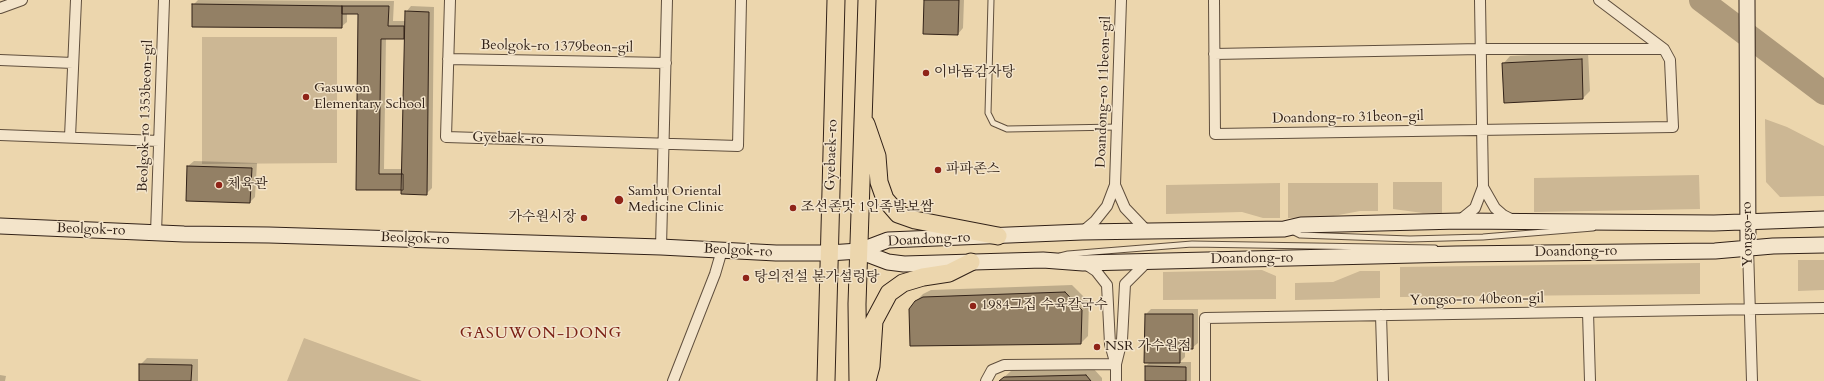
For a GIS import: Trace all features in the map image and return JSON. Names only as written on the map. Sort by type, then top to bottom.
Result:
[{"type":"main road","name":"Gyebaek-ro","points":[[826,381],[836,0]]},
{"type":"main road","points":[[858,381],[859,251],[867,0]]},
{"type":"main road","name":"Yongso-ro","points":[[1747,0],[1746,88],[1748,248]]},
{"type":"main road","points":[[863,118],[877,156],[879,182],[885,199],[895,211],[915,220],[998,236]]},
{"type":"main road","name":"Doandong-ro","points":[[859,251],[888,240],[1082,232],[1287,229],[1301,225],[1459,221],[1611,223],[1824,219]]},
{"type":"main road","name":"Beolgok-ro","points":[[0,226],[156,233],[270,235],[722,250],[829,253],[859,251]]},
{"type":"main road","name":"Doandong-ro","points":[[859,251],[888,262],[899,263],[1043,260],[1083,263],[1456,254],[1715,251],[1748,248],[1824,246]]},
{"type":"main road","points":[[867,381],[871,366],[874,321],[889,293],[903,283],[923,276],[949,274],[971,262]]},
{"type":"street","points":[[0,8],[22,0]]},
{"type":"street","points":[[70,137],[76,0]]},
{"type":"street","name":"Beolgok-ro 1353beon-gil","points":[[156,233],[164,0]]},
{"type":"street","points":[[448,59],[450,0]]},
{"type":"street","points":[[661,247],[667,0]]},
{"type":"street","name":"Gyebaek-ro","points":[[448,59],[446,137],[738,146],[741,0]]},
{"type":"street","name":"Doandong-ro 11beon-gil","points":[[1115,185],[1121,0]]},
{"type":"street","points":[[1214,0],[1214,54],[1481,49],[1664,49]]},
{"type":"street","points":[[1459,221],[1475,208],[1483,187],[1480,0]]},
{"type":"street","points":[[1599,0],[1664,49]]},
{"type":"street","name":"Doandong-ro 31beon-gil","points":[[1214,54],[1215,134],[1673,127],[1670,60],[1664,49]]},
{"type":"street","name":"Beolgok-ro 1379beon-gil","points":[[448,59],[666,63]]},
{"type":"street","points":[[0,60],[73,63]]},
{"type":"street","points":[[0,135],[159,141]]},
{"type":"street","points":[[1115,185],[1125,208],[1146,230]]},
{"type":"street","points":[[1082,232],[1095,221],[1107,206],[1115,185]]},
{"type":"street","points":[[1483,187],[1495,208],[1503,215],[1515,221]]},
{"type":"street","name":"Yongso-ro","points":[[1748,248],[1752,381]]},
{"type":"street","points":[[673,381],[715,274],[722,250]]},
{"type":"street","points":[[1116,381],[1116,364],[1122,340],[1125,284],[1148,261]]},
{"type":"street","points":[[1083,263],[1096,271],[1107,285],[1110,344],[1116,364]]},
{"type":"street","name":"Yongso-ro 40beon-gil","points":[[1204,381],[1205,318],[1824,308]]},
{"type":"street","points":[[1588,312],[1590,381]]},
{"type":"street","points":[[1381,315],[1383,381]]},
{"type":"street","points":[[986,381],[992,370],[1004,365],[1116,364]]},
{"type":"lane","points":[[991,0],[988,113],[993,123],[1007,129],[1118,127]]},
{"type":"lane","points":[[1287,229],[1300,235],[1410,239],[1483,237],[1590,229],[1611,223]]},
{"type":"lane","points":[[1043,260],[1068,254],[1192,244],[1432,247],[1456,254]]},
{"type":"shaded area","points":[[202,37],[337,37],[337,163],[202,164]]},
{"type":"shaded area","points":[[1765,119],[1787,127],[1824,146],[1824,196],[1780,197],[1766,182]]},
{"type":"shaded area","points":[[1699,175],[1700,209],[1534,212],[1534,178]]},
{"type":"shaded area","points":[[1393,182],[1442,182],[1442,213],[1423,213],[1393,209]]},
{"type":"shaded area","points":[[1280,183],[1280,218],[1263,218],[1242,212],[1166,214],[1166,185]]},
{"type":"shaded area","points":[[1288,183],[1378,183],[1378,211],[1360,211],[1328,217],[1288,218]]},
{"type":"shaded area","points":[[1798,260],[1824,260],[1824,290],[1798,291]]},
{"type":"shaded area","points":[[1700,263],[1700,294],[1400,297],[1400,267]]},
{"type":"shaded area","points":[[1262,270],[1276,276],[1276,299],[1163,300],[1163,272]]},
{"type":"shaded area","points":[[1360,271],[1380,271],[1380,298],[1295,300],[1295,283],[1333,282]]},
{"type":"shaded area","points":[[304,338],[422,381],[287,381]]},
{"type":"building","points":[[924,0],[959,0],[958,35],[923,34]]},
{"type":"building","points":[[192,4],[342,6],[342,28],[192,27]]},
{"type":"building","points":[[342,6],[389,6],[388,26],[404,26],[404,39],[381,39],[379,174],[403,174],[403,190],[356,190],[358,14],[342,14]]},
{"type":"building","points":[[405,11],[429,12],[427,195],[401,194]]},
{"type":"building","points":[[1582,59],[1583,99],[1504,103],[1502,63]]},
{"type":"building","name":"체육관","points":[[187,166],[252,168],[250,203],[186,201]]},
{"type":"building","points":[[1065,292],[1082,310],[1081,344],[910,346],[909,309],[915,301],[923,297]]},
{"type":"building","points":[[1145,314],[1193,314],[1193,349],[1180,349],[1180,363],[1144,363]]},
{"type":"building","points":[[139,364],[192,365],[191,381],[139,381]]},
{"type":"building","points":[[1145,366],[1186,367],[1186,381],[1145,381]]},
{"type":"building","points":[[1086,375],[1091,381],[999,381],[1004,377]]},
{"type":"waterway","points":[[1701,0],[1824,93]]},
{"type":"place","name":"이바돔감자탕","points":[[926,73]]},
{"type":"place","name":"Gasuwon Elementary School","points":[[306,97]]},
{"type":"place","name":"파파존스","points":[[938,170]]},
{"type":"place","name":"체육관","points":[[219,185]]},
{"type":"place","name":"Sambu Oriental Medicine Clinic","points":[[619,200]]},
{"type":"place","name":"조선존맛 1인족발보쌈","points":[[793,208]]},
{"type":"place","name":"가수원시장","points":[[584,218]]},
{"type":"place","name":"탕의전설 본가설렁탕","points":[[746,278]]},
{"type":"place","name":"1984그집 수육칼국수","points":[[973,306]]},
{"type":"place","name":"NSR 가수원점","points":[[1097,347]]},
{"type":"district","name":"GASUWON-DONG","points":[[541,334]]}]
